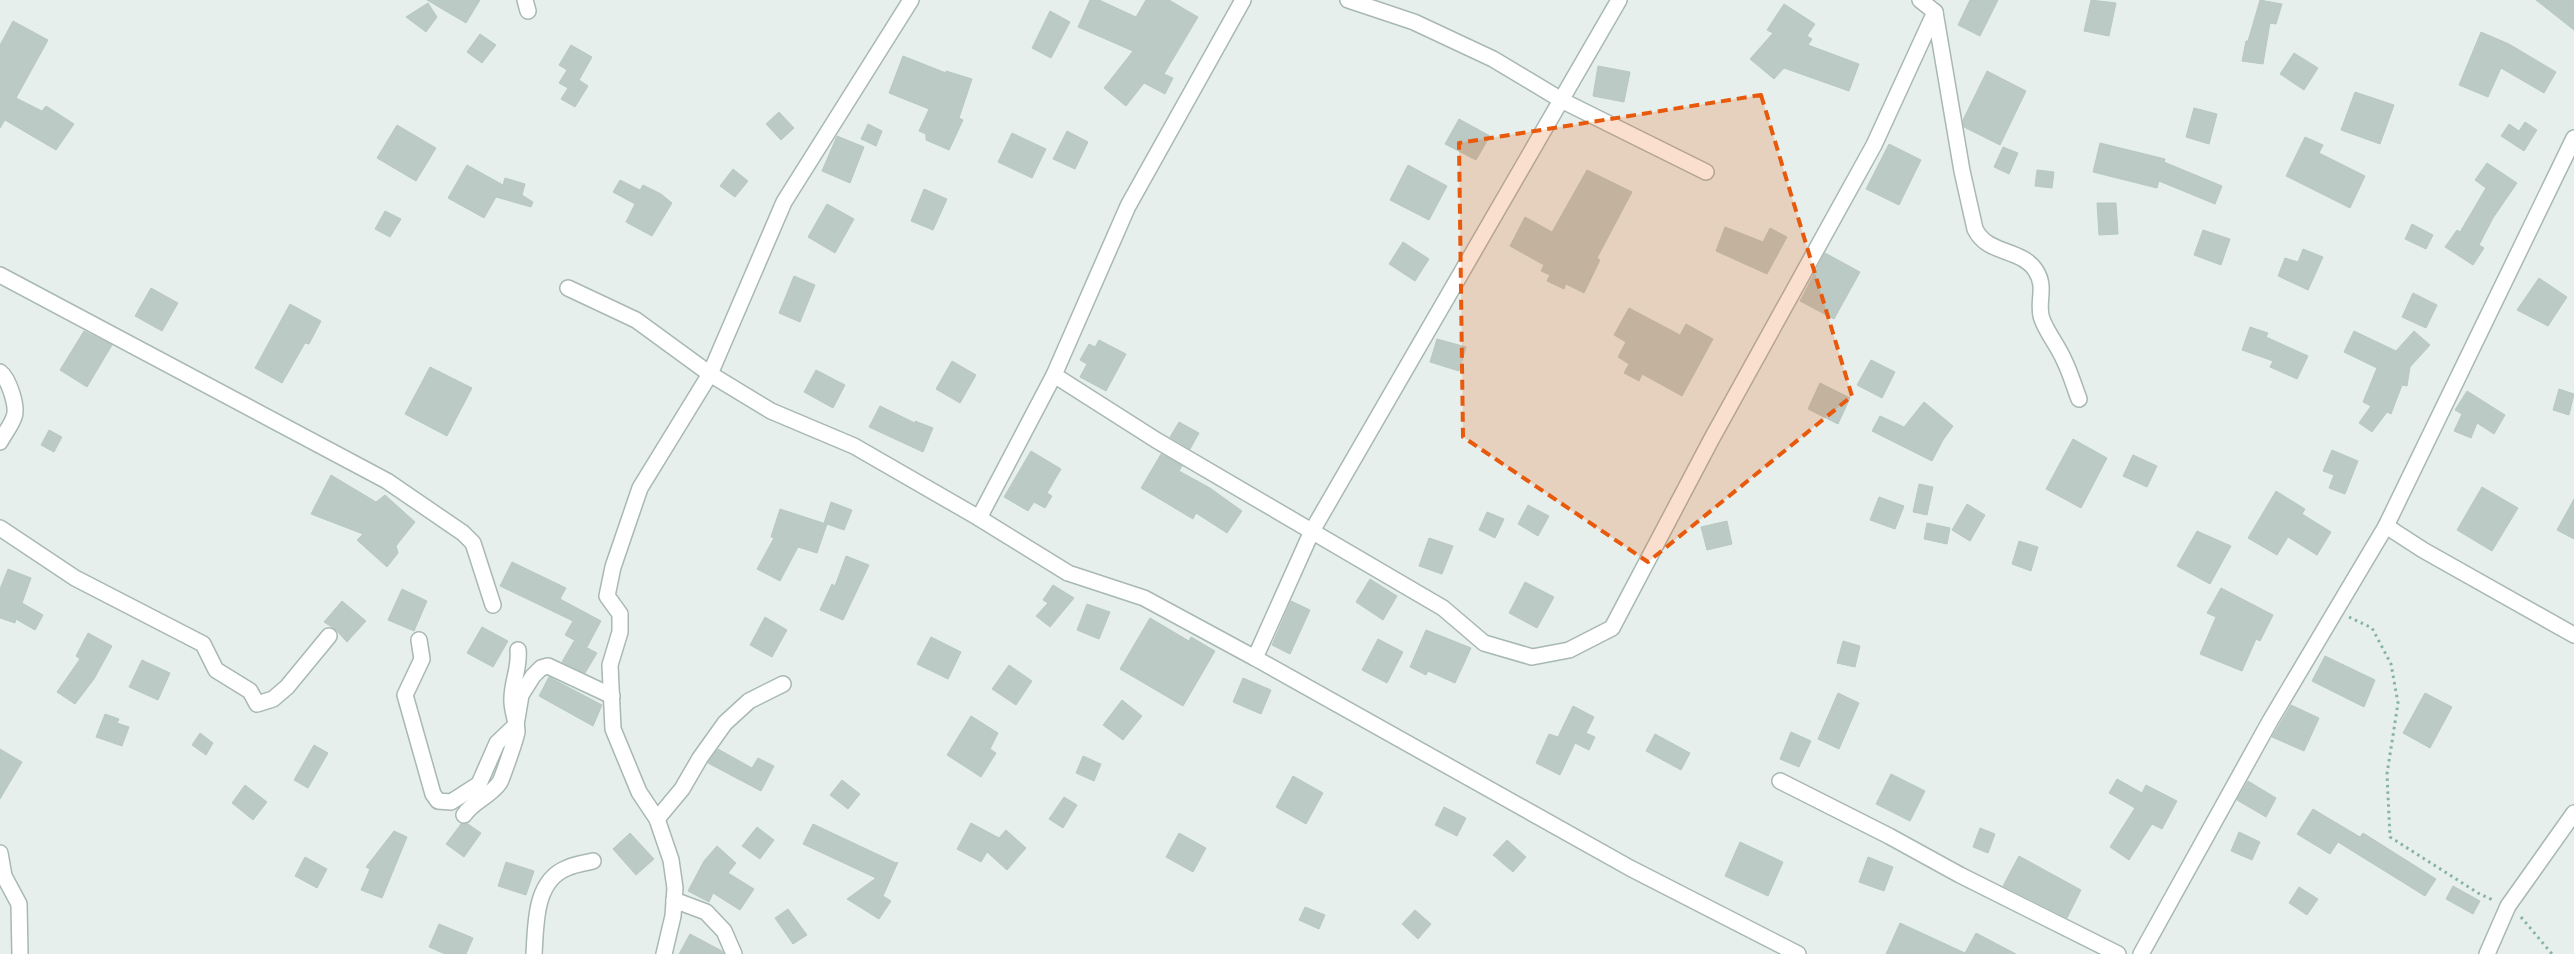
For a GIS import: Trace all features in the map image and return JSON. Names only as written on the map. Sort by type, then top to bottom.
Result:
[{"type":"street","points":[[664,954],[673,916],[675,888],[670,860],[657,819],[639,792],[612,729],[610,665],[620,632],[620,614],[607,596],[613,567],[640,488],[710,374],[784,202],[911,0]]},
{"type":"street","points":[[979,518],[1054,375],[1128,206],[1244,0]]},
{"type":"street","points":[[1348,0],[1414,22],[1452,39],[1493,59],[1563,101],[1706,172]]},
{"type":"street","points":[[1256,658],[1312,531],[1563,101],[1619,0]]},
{"type":"street","points":[[1920,0],[1935,12],[1962,172],[1975,229],[1979,238],[1990,247],[2028,263],[2035,269],[2040,280],[2041,318],[2064,360],[2079,399]]},
{"type":"street","points":[[1054,375],[1156,440],[1442,608],[1484,644],[1532,657],[1569,650],[1612,628],[1711,440],[1874,145],[1935,12]]},
{"type":"street","points":[[2141,954],[2335,610],[2386,526],[2574,138]]},
{"type":"street","points":[[0,275],[387,481],[464,533],[474,543],[492,605]]},
{"type":"street","points":[[568,288],[636,320],[710,374],[771,411],[854,446],[1068,572],[1144,598],[1256,658],[1630,868],[1790,952]]},
{"type":"street","points":[[0,372],[5,376],[12,391],[15,416],[0,442]]},
{"type":"street","points":[[2386,526],[2423,550],[2574,635]]},
{"type":"street","points":[[0,528],[75,578],[203,644],[216,670],[250,691],[257,704],[273,699],[287,686],[329,636]]},
{"type":"street","points":[[419,640],[422,660],[405,695],[433,794],[438,800],[451,802],[479,784],[497,743],[516,725],[521,695],[533,676],[541,668],[548,666],[612,696]]},
{"type":"street","points":[[464,815],[475,801],[486,798],[501,780],[518,734],[511,697],[519,664],[518,650]]},
{"type":"street","points":[[657,819],[682,789],[700,758],[725,723],[749,700],[783,684]]},
{"type":"street","points":[[1780,781],[1889,836],[1960,876],[2118,954]]},
{"type":"street","points":[[2487,954],[2508,906],[2574,812]]},
{"type":"street","points":[[0,853],[4,876],[19,904],[20,954]]},
{"type":"street","points":[[534,954],[537,915],[544,887],[565,868],[593,861]]},
{"type":"street","points":[[674,900],[706,912],[724,931],[734,954]]},
{"type":"path","points":[[2335,610],[2372,628],[2391,664],[2398,702],[2387,774],[2390,837],[2478,893],[2508,906],[2526,921],[2552,954]]},
{"type":"highlighted area","points":[[1761,95],[1852,396],[1648,562],[1463,437],[1459,143]]},
{"type":"building","points":[[427,0],[480,0],[466,23]]},
{"type":"building","points":[[1090,0],[1099,0],[1136,17],[1146,0],[1169,0],[1198,17],[1164,74],[1173,78],[1165,94],[1144,83],[1126,106],[1104,88],[1133,51],[1078,27]]},
{"type":"building","points":[[1970,0],[1998,0],[1980,36],[1958,25]]},
{"type":"building","points":[[2091,0],[2116,3],[2109,36],[2084,31]]},
{"type":"building","points":[[2260,0],[2282,4],[2276,24],[2270,23],[2263,64],[2242,61],[2246,41],[2248,41]]},
{"type":"building","points":[[2536,0],[2574,0],[2574,30]]},
{"type":"building","points":[[428,3],[437,17],[426,32],[406,17]]},
{"type":"building","points":[[1784,4],[1815,24],[1807,36],[1812,39],[1808,45],[1859,64],[1849,91],[1784,68],[1774,79],[1750,59],[1773,33],[1767,30]]},
{"type":"building","points":[[1050,11],[1070,22],[1051,58],[1032,48]]},
{"type":"building","points":[[13,21],[48,40],[16,98],[42,111],[46,106],[74,124],[56,150],[5,120],[0,128],[0,45]]},
{"type":"building","points":[[2481,32],[2509,44],[2556,72],[2544,93],[2501,68],[2488,97],[2459,85]]},
{"type":"building","points":[[480,34],[496,45],[482,63],[467,52]]},
{"type":"building","points":[[571,45],[592,57],[579,80],[588,86],[575,107],[561,99],[568,88],[559,83],[567,70],[559,65]]},
{"type":"building","points":[[2294,53],[2318,68],[2304,90],[2280,74]]},
{"type":"building","points":[[903,56],[946,73],[946,71],[972,79],[959,118],[963,120],[949,150],[926,140],[926,134],[919,131],[929,109],[889,93]]},
{"type":"building","points":[[1598,66],[1630,72],[1624,102],[1593,96]]},
{"type":"building","points":[[1987,71],[2026,91],[2000,145],[1964,127],[1963,120]]},
{"type":"building","points":[[2355,92],[2394,105],[2380,144],[2341,130]]},
{"type":"building","points":[[2194,108],[2217,114],[2209,144],[2186,137]]},
{"type":"building","points":[[779,112],[794,128],[781,140],[766,124]]},
{"type":"building","points":[[1459,119],[1490,136],[1476,160],[1445,144]]},
{"type":"building","points":[[2525,122],[2537,130],[2524,151],[2501,136],[2509,124],[2519,131]]},
{"type":"building","points":[[868,124],[882,131],[876,146],[861,139]]},
{"type":"building","points":[[397,125],[436,148],[416,181],[377,158]]},
{"type":"building","points":[[1067,131],[1088,142],[1075,169],[1053,159]]},
{"type":"building","points":[[1012,133],[1046,149],[1032,178],[998,162]]},
{"type":"building","points":[[837,136],[864,147],[850,183],[822,171]]},
{"type":"building","points":[[2305,137],[2323,145],[2319,153],[2365,176],[2350,208],[2286,176]]},
{"type":"building","points":[[2100,143],[2165,159],[2164,162],[2222,186],[2215,204],[2159,181],[2157,188],[2093,172]]},
{"type":"building","points":[[1889,144],[1921,160],[1899,205],[1866,189]]},
{"type":"building","points":[[2003,147],[2018,153],[2009,174],[1994,167]]},
{"type":"building","points":[[2487,163],[2517,183],[2493,218],[2479,245],[2484,248],[2473,265],[2445,247],[2457,230],[2460,232],[2486,188],[2475,180]]},
{"type":"building","points":[[467,165],[503,185],[505,178],[525,184],[522,195],[533,202],[531,207],[496,197],[484,218],[448,198]]},
{"type":"building","points":[[1408,165],[1447,186],[1429,220],[1390,200]]},
{"type":"building","points":[[733,169],[748,181],[735,197],[720,186]]},
{"type":"building","points":[[1587,170],[1632,192],[1597,258],[1600,260],[1584,293],[1566,284],[1564,289],[1547,281],[1550,275],[1541,271],[1544,265],[1510,246],[1525,217],[1552,232]]},
{"type":"building","points":[[2037,170],[2054,172],[2052,188],[2035,186]]},
{"type":"building","points":[[620,180],[640,190],[643,185],[661,194],[672,203],[652,236],[626,222],[635,204],[613,192]]},
{"type":"building","points":[[924,189],[947,199],[933,230],[911,221]]},
{"type":"building","points":[[2097,203],[2116,203],[2118,234],[2099,235]]},
{"type":"building","points":[[827,204],[854,219],[835,253],[808,237]]},
{"type":"building","points":[[385,211],[401,219],[390,237],[375,229]]},
{"type":"building","points":[[2412,224],[2433,235],[2426,249],[2405,239]]},
{"type":"building","points":[[1725,227],[1763,242],[1770,228],[1787,237],[1767,274],[1716,251]]},
{"type":"building","points":[[2203,230],[2230,239],[2221,265],[2194,255]]},
{"type":"building","points":[[1403,242],[1429,259],[1415,281],[1389,264]]},
{"type":"building","points":[[2303,249],[2323,257],[2308,290],[2278,276],[2285,258],[2298,262]]},
{"type":"building","points":[[1825,253],[1860,272],[1834,319],[1800,301]]},
{"type":"building","points":[[794,276],[815,285],[800,322],[779,313]]},
{"type":"building","points":[[2539,278],[2567,297],[2548,326],[2517,310]]},
{"type":"building","points":[[151,288],[178,303],[162,331],[135,316]]},
{"type":"building","points":[[2413,293],[2437,305],[2426,328],[2402,317]]},
{"type":"building","points":[[290,304],[321,321],[309,344],[305,343],[282,383],[255,368]]},
{"type":"building","points":[[1629,308],[1680,335],[1686,324],[1713,339],[1682,396],[1642,374],[1639,381],[1624,373],[1629,364],[1618,357],[1626,342],[1614,335]]},
{"type":"building","points":[[2250,327],[2268,333],[2266,337],[2308,356],[2297,379],[2270,367],[2273,361],[2242,350]]},
{"type":"building","points":[[84,331],[112,345],[87,387],[60,370]]},
{"type":"building","points":[[2354,331],[2396,351],[2414,331],[2430,345],[2410,367],[2407,386],[2402,385],[2391,414],[2387,412],[2372,432],[2359,423],[2371,406],[2363,402],[2377,368],[2344,352]]},
{"type":"building","points":[[1437,339],[1466,347],[1459,371],[1430,362]]},
{"type":"building","points":[[1099,340],[1126,354],[1106,391],[1080,377],[1087,364],[1080,360],[1089,344],[1095,347]]},
{"type":"building","points":[[1871,360],[1895,372],[1882,398],[1857,385]]},
{"type":"building","points":[[952,361],[976,375],[960,403],[936,389]]},
{"type":"building","points":[[430,367],[472,388],[447,436],[405,414]]},
{"type":"building","points":[[816,370],[845,385],[833,408],[804,392]]},
{"type":"building","points":[[1820,383],[1850,398],[1838,424],[1808,409]]},
{"type":"building","points":[[2559,389],[2574,394],[2569,415],[2553,410]]},
{"type":"building","points":[[2467,391],[2505,415],[2494,434],[2477,423],[2471,438],[2454,431],[2462,414],[2455,410]]},
{"type":"building","points":[[1924,402],[1953,426],[1932,461],[1872,431],[1880,416],[1904,427]]},
{"type":"building","points":[[880,406],[915,423],[915,421],[933,428],[923,452],[869,427]]},
{"type":"building","points":[[1179,422],[1199,433],[1190,449],[1170,437]]},
{"type":"building","points":[[49,430],[62,437],[54,452],[41,445]]},
{"type":"building","points":[[2073,439],[2107,458],[2081,508],[2046,489]]},
{"type":"building","points":[[2332,450],[2358,461],[2345,494],[2329,488],[2334,475],[2323,471]]},
{"type":"building","points":[[1031,451],[1061,469],[1047,493],[1052,496],[1045,508],[1034,502],[1028,511],[1004,497]]},
{"type":"building","points":[[1161,454],[1182,466],[1179,471],[1210,488],[1242,511],[1227,533],[1196,513],[1193,519],[1141,488]]},
{"type":"building","points":[[2133,455],[2157,466],[2147,487],[2123,476]]},
{"type":"building","points":[[331,475],[376,502],[385,495],[415,522],[396,546],[398,553],[387,567],[357,540],[363,534],[311,514]]},
{"type":"building","points":[[1919,484],[1933,487],[1927,515],[1913,512]]},
{"type":"building","points":[[2482,487],[2518,508],[2492,551],[2457,530]]},
{"type":"building","points":[[2276,491],[2305,509],[2302,514],[2331,532],[2317,555],[2288,537],[2277,555],[2248,538]]},
{"type":"building","points":[[1879,497],[1904,506],[1895,529],[1870,520]]},
{"type":"building","points":[[2574,499],[2574,539],[2557,530]]},
{"type":"building","points":[[831,502],[852,510],[844,530],[827,524],[817,553],[798,547],[780,581],[757,569],[774,538],[771,537],[780,509],[826,524],[824,523]]},
{"type":"building","points":[[1967,504],[1985,515],[1970,541],[1952,530]]},
{"type":"building","points":[[1528,505],[1549,516],[1538,536],[1518,524]]},
{"type":"building","points":[[1487,512],[1504,519],[1495,538],[1479,530]]},
{"type":"building","points":[[1727,521],[1732,544],[1707,550],[1701,527]]},
{"type":"building","points":[[1927,523],[1950,528],[1947,544],[1924,539]]},
{"type":"building","points":[[2197,531],[2231,546],[2210,584],[2177,566]]},
{"type":"building","points":[[1429,538],[1453,546],[1442,574],[1419,566]]},
{"type":"building","points":[[2019,541],[2038,547],[2031,571],[2012,564]]},
{"type":"building","points":[[846,556],[869,565],[843,620],[820,610],[832,584],[835,586]]},
{"type":"building","points":[[512,562],[566,588],[560,599],[601,621],[587,647],[565,635],[573,621],[500,586]]},
{"type":"building","points":[[8,569],[31,578],[22,603],[43,615],[35,630],[16,619],[15,623],[0,618],[0,589]]},
{"type":"building","points":[[1370,579],[1397,596],[1383,620],[1356,602]]},
{"type":"building","points":[[1525,582],[1554,597],[1537,628],[1509,613]]},
{"type":"building","points":[[1053,585],[1074,598],[1050,627],[1036,616],[1048,603],[1043,600]]},
{"type":"building","points":[[2221,588],[2273,615],[2260,641],[2256,639],[2242,671],[2200,654],[2216,617],[2207,613]]},
{"type":"building","points":[[402,589],[427,601],[414,631],[388,620]]},
{"type":"building","points":[[342,601],[366,621],[347,642],[335,629],[324,622]]},
{"type":"building","points":[[1291,601],[1310,610],[1290,654],[1272,645]]},
{"type":"building","points":[[1087,604],[1110,612],[1099,639],[1077,630]]},
{"type":"building","points":[[765,617],[787,630],[772,657],[750,645]]},
{"type":"building","points":[[1150,618],[1189,641],[1191,637],[1215,651],[1183,706],[1120,669]]},
{"type":"building","points":[[482,627],[508,641],[493,667],[467,653]]},
{"type":"building","points":[[1426,630],[1471,648],[1455,683],[1428,671],[1426,675],[1410,667]]},
{"type":"building","points":[[88,633],[112,646],[94,679],[75,704],[57,692],[80,659],[76,656]]},
{"type":"building","points":[[931,637],[961,652],[948,679],[917,664]]},
{"type":"building","points":[[1378,639],[1403,652],[1387,683],[1362,670]]},
{"type":"building","points":[[574,641],[597,653],[585,673],[562,662]]},
{"type":"building","points":[[1843,641],[1860,646],[1855,667],[1837,663]]},
{"type":"building","points":[[2325,656],[2375,680],[2364,707],[2312,681]]},
{"type":"building","points":[[142,660],[170,673],[158,700],[129,687]]},
{"type":"building","points":[[1009,665],[1032,681],[1016,705],[992,689]]},
{"type":"building","points":[[549,677],[602,705],[593,726],[539,696]]},
{"type":"building","points":[[1243,678],[1271,690],[1261,714],[1233,702]]},
{"type":"building","points":[[1838,693],[1859,703],[1839,749],[1818,739]]},
{"type":"building","points":[[2425,693],[2452,707],[2430,748],[2403,733]]},
{"type":"building","points":[[1122,700],[1142,716],[1123,740],[1103,725]]},
{"type":"building","points":[[2291,705],[2319,718],[2304,751],[2272,737]]},
{"type":"building","points":[[1573,706],[1594,717],[1586,733],[1595,737],[1589,750],[1575,743],[1560,775],[1536,763],[1549,734],[1558,737]]},
{"type":"building","points":[[105,714],[119,719],[117,723],[129,727],[122,746],[96,737]]},
{"type":"building","points":[[971,716],[998,733],[990,749],[996,753],[981,777],[947,755]]},
{"type":"building","points":[[1791,732],[1811,741],[1799,767],[1780,759]]},
{"type":"building","points":[[200,733],[213,743],[206,755],[192,745]]},
{"type":"building","points":[[1655,734],[1690,753],[1681,770],[1646,751]]},
{"type":"building","points":[[314,745],[328,753],[308,788],[294,780]]},
{"type":"building","points":[[0,749],[22,762],[0,799]]},
{"type":"building","points":[[718,749],[752,768],[758,758],[774,766],[761,791],[708,763]]},
{"type":"building","points":[[1083,756],[1101,764],[1094,781],[1076,773]]},
{"type":"building","points":[[1891,774],[1925,791],[1910,821],[1876,804]]},
{"type":"building","points":[[1293,776],[1323,793],[1306,824],[1276,807]]},
{"type":"building","points":[[2117,779],[2142,793],[2146,785],[2177,801],[2162,829],[2152,824],[2129,860],[2110,847],[2135,808],[2109,793]]},
{"type":"building","points":[[842,780],[860,794],[848,809],[830,795]]},
{"type":"building","points":[[2248,781],[2276,798],[2266,817],[2237,800]]},
{"type":"building","points":[[245,785],[267,802],[253,820],[232,803]]},
{"type":"building","points":[[1064,797],[1077,805],[1063,828],[1049,819]]},
{"type":"building","points":[[1444,807],[1466,818],[1457,836],[1435,825]]},
{"type":"building","points":[[2313,809],[2360,837],[2363,833],[2436,879],[2425,896],[2338,842],[2330,854],[2297,834]]},
{"type":"building","points":[[971,823],[999,838],[1006,830],[1026,848],[1007,870],[987,852],[981,862],[957,849]]},
{"type":"building","points":[[461,824],[468,824],[481,833],[464,857],[446,844]]},
{"type":"building","points":[[813,824],[896,863],[898,862],[883,896],[891,901],[879,919],[847,899],[876,878],[803,844]]},
{"type":"building","points":[[757,827],[774,840],[760,859],[742,846]]},
{"type":"building","points":[[1980,828],[1995,834],[1988,853],[1973,847]]},
{"type":"building","points":[[394,831],[407,837],[382,898],[361,890],[370,869],[366,867]]},
{"type":"building","points":[[2239,832],[2260,842],[2252,860],[2231,851]]},
{"type":"building","points":[[630,833],[654,859],[636,875],[613,849]]},
{"type":"building","points":[[1179,833],[1206,848],[1193,872],[1166,857]]},
{"type":"building","points":[[1507,840],[1526,857],[1513,872],[1493,855]]},
{"type":"building","points":[[1740,842],[1783,862],[1768,896],[1725,876]]},
{"type":"building","points":[[717,846],[736,863],[728,873],[754,889],[740,910],[713,893],[709,902],[688,891],[704,861]]},
{"type":"building","points":[[2019,856],[2081,890],[2067,918],[2003,886]]},
{"type":"building","points":[[305,857],[327,869],[317,888],[295,876]]},
{"type":"building","points":[[1868,857],[1893,867],[1884,891],[1859,882]]},
{"type":"building","points":[[506,862],[534,871],[526,895],[498,886]]},
{"type":"building","points":[[2453,886],[2480,901],[2473,914],[2446,899]]},
{"type":"building","points":[[2299,887],[2318,899],[2307,915],[2289,903]]},
{"type":"building","points":[[1305,907],[1325,915],[1319,929],[1299,920]]},
{"type":"building","points":[[788,909],[807,935],[793,944],[775,918]]},
{"type":"building","points":[[1415,910],[1431,924],[1418,939],[1402,924]]},
{"type":"building","points":[[1900,923],[1965,953],[1976,933],[2016,954],[1886,954]]},
{"type":"building","points":[[439,924],[473,938],[466,954],[445,954],[429,947]]},
{"type":"building","points":[[690,934],[722,951],[724,954],[679,954]]}]
